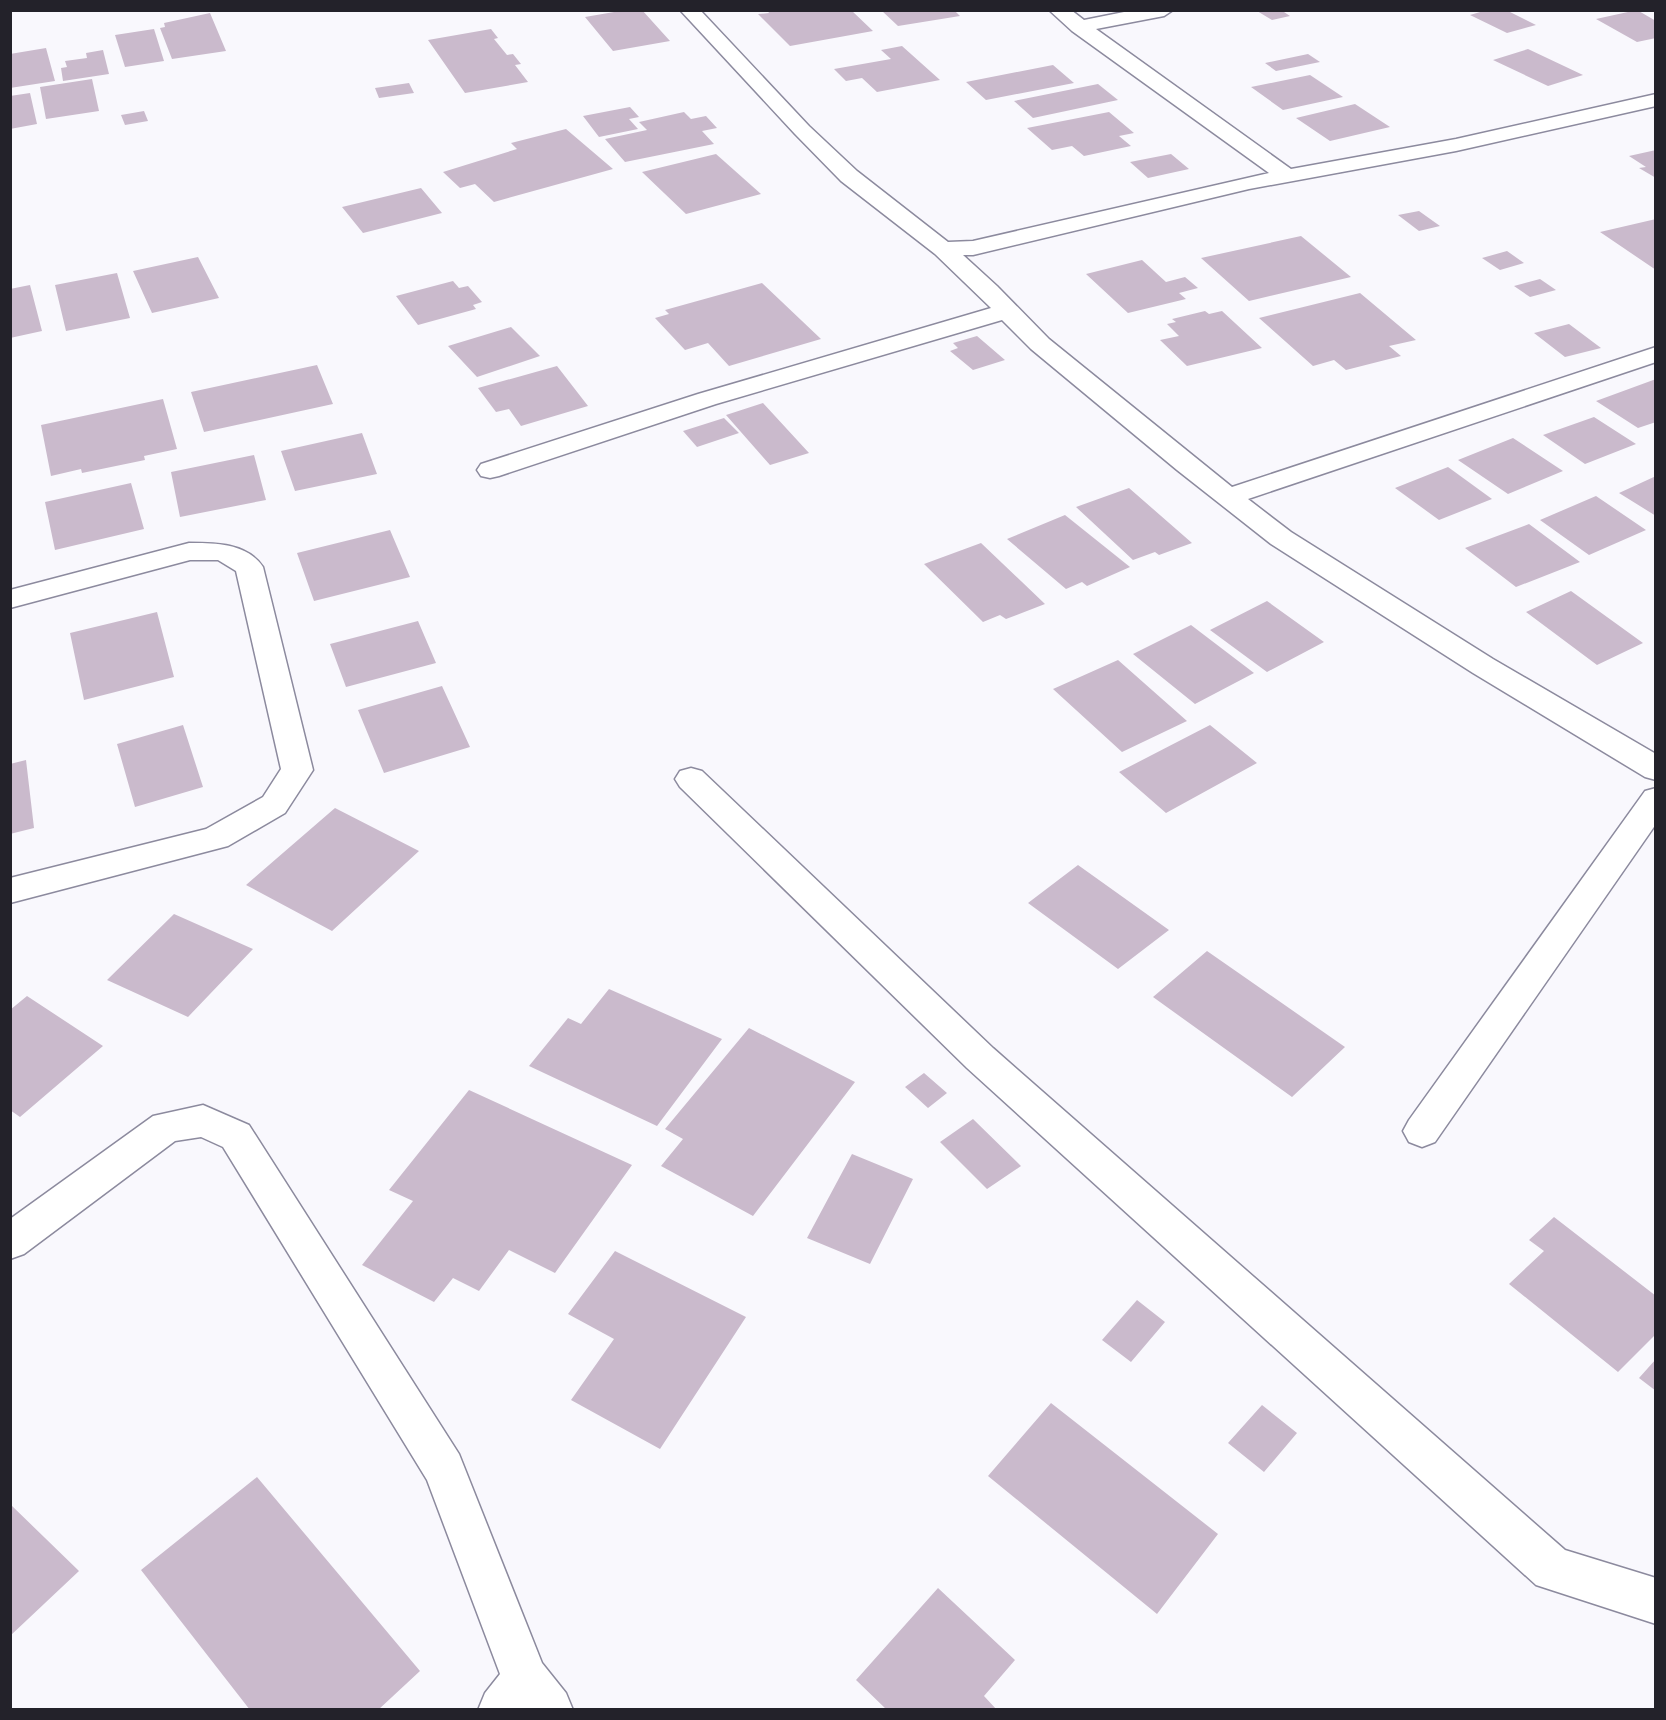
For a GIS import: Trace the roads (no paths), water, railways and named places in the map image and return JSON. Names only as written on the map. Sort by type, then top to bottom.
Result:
[{"type":"street","points":[[689,10],[802,130],[849,176],[942,249],[989,291],[1040,344],[1228,497],[1281,538],[1483,666],[1656,769]]},
{"type":"street","points":[[1058,10],[1287,176]]},
{"type":"street","points":[[1079,27],[1164,10]]},
{"type":"street","points":[[942,249],[973,248],[1287,176],[1455,145],[1656,100]]},
{"type":"street","points":[[490,470],[707,399],[1006,311]]},
{"type":"street","points":[[1228,497],[1656,354]]},
{"type":"street","points":[[10,599],[189,551],[225,552],[249,567],[297,770],[274,805],[216,838],[10,891]]},
{"type":"street","points":[[691,779],[980,1058],[1552,1569],[1656,1601]]},
{"type":"street","points":[[1422,1131],[1656,799]]},
{"type":"street","points":[[10,1242],[166,1127],[203,1121],[236,1136],[444,1469],[525,1699]]}]
